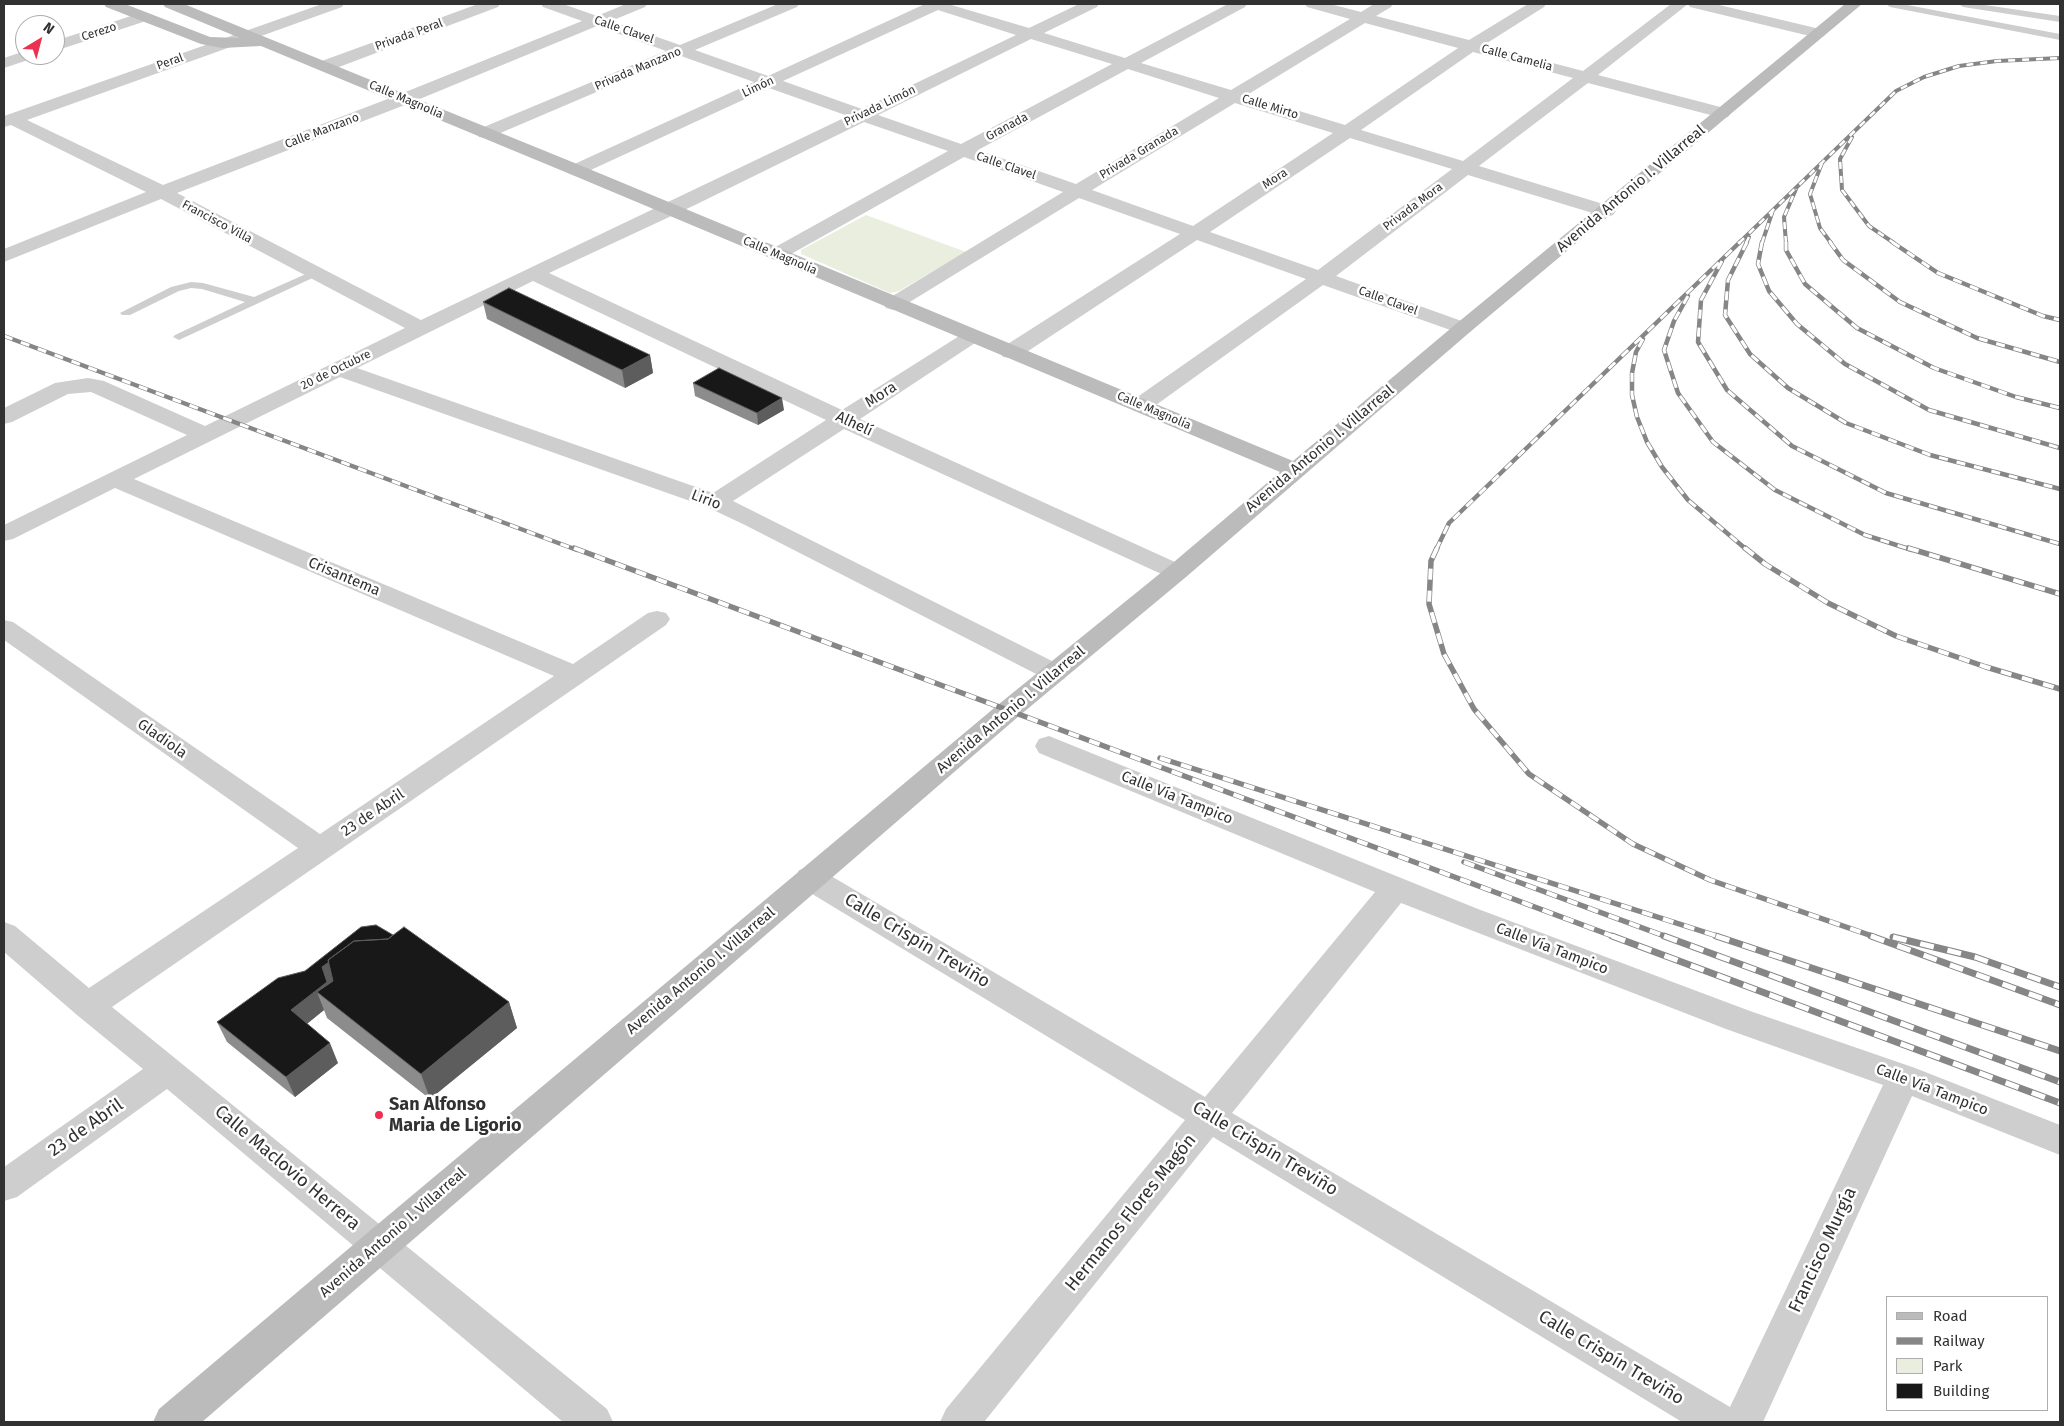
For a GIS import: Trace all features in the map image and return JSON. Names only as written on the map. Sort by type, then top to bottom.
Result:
[{"type":"street","name":"Calle Magnolia","points":[[112,4],[201,39],[222,43],[266,42]]},
{"type":"street","name":"Peral","points":[[8,120],[336,4]]},
{"type":"street","name":"Privada Peral","points":[[325,66],[492,4]]},
{"type":"street","name":"Calle Clavel","points":[[549,4],[1463,328]]},
{"type":"street","name":"Calle Manzano","points":[[4,256],[162,192],[404,99],[639,4]]},
{"type":"street","name":"Privada Manzano","points":[[485,133],[791,4]]},
{"type":"street","name":"Calle Mirto","points":[[937,4],[1606,211]]},
{"type":"street","name":"Limón","points":[[576,170],[937,4]]},
{"type":"street","name":"Privada Limón","points":[[669,209],[1091,4]]},
{"type":"street","name":"Granada","points":[[776,254],[962,151],[1239,4]]},
{"type":"street","name":"Calle Camelia","points":[[1313,4],[1722,113]]},
{"type":"street","name":"Privada Granada","points":[[893,304],[1385,4]]},
{"type":"street","name":"Mora","points":[[1011,352],[1195,233],[1471,46],[1538,4]]},
{"type":"street","name":"Privada Mora","points":[[1141,405],[1322,277],[1681,4]]},
{"type":"street","points":[[1696,4],[1818,33]]},
{"type":"street","name":"Avenida Antonio I. Villarreal","points":[[172,1422],[810,878],[1177,572],[1294,470],[1463,328],[1854,4]]},
{"type":"street","name":"Calle Magnolia","points":[[178,5],[1294,470]]},
{"type":"street","name":"Cerezo","points":[[65,43],[143,17]]},
{"type":"street","name":"Francisco Villa","points":[[8,120],[162,192],[421,328]]},
{"type":"street","name":"20 de Octubre","points":[[4,534],[533,273],[669,209]]},
{"type":"street","name":"Alhelí","points":[[533,273],[844,420],[1177,572]]},
{"type":"street","name":"Mora","points":[[715,502],[971,336]]},
{"type":"street","name":"Lirio","points":[[339,369],[715,502],[1055,672]]},
{"type":"street","points":[[4,417],[55,391],[74,386],[96,386],[205,434]]},
{"type":"street","name":"Crisantema","points":[[113,480],[575,675]]},
{"type":"street","name":"23 de Abril","points":[[88,1006],[657,619]]},
{"type":"street","name":"Gladiola","points":[[4,628],[320,850]]},
{"type":"street","name":"Calle Vía Tampico","points":[[1049,746],[1396,888],[1738,1020],[1903,1078],[2060,1140]]},
{"type":"street","name":"Calle Crispín Treviño","points":[[810,878],[1718,1422]]},
{"type":"street","name":"Hermanos Flores Magón","points":[[960,1422],[1396,888]]},
{"type":"street","name":"Calle Maclovio Herrera","points":[[4,934],[88,1006],[593,1422]]},
{"type":"street","name":"23 de Abril","points":[[4,1186],[168,1070]]},
{"type":"street","name":"Francisco Murgía","points":[[1744,1422],[1903,1078]]},
{"type":"lane","points":[[1890,4],[2060,37]]},
{"type":"lane","points":[[1943,15],[1953,4]]},
{"type":"lane","points":[[1963,4],[1987,5],[2060,19]]},
{"type":"lane","points":[[1985,22],[1987,5]]},
{"type":"lane","points":[[179,337],[315,273]]},
{"type":"lane","points":[[126,313],[176,289],[191,285],[203,286],[255,301]]},
{"type":"green space","points":[[866,215],[966,252],[899,291],[890,293],[801,254],[801,250]]},
{"type":"building","points":[[509,288],[650,355],[622,370],[483,302]]},
{"type":"building","points":[[719,368],[782,398],[757,413],[693,383]]},
{"type":"building","points":[[376,925],[393,935],[388,939],[354,941],[328,960],[329,962],[322,967],[327,982],[291,1010],[330,1043],[286,1077],[217,1022],[278,978],[305,971],[361,927]]},
{"type":"building","points":[[404,927],[509,1002],[421,1074],[317,992],[333,981],[328,960],[354,941],[388,939]]},
{"type":"railway","points":[[1773,210],[1896,91],[1924,77],[1959,66],[1997,61],[2060,58]]},
{"type":"railway","points":[[1852,137],[1840,159],[1842,190],[1869,226],[1894,243]]},
{"type":"railway","points":[[1822,163],[1810,194],[1820,228],[1831,243]]},
{"type":"railway","points":[[1786,243],[1784,217],[1796,189]]},
{"type":"railway","points":[[1739,243],[1773,210]]},
{"type":"railway","points":[[1762,243],[1773,210]]},
{"type":"railway","points":[[1746,243],[1749,237]]},
{"type":"railway","points":[[1436,550],[1449,523],[1740,242]]},
{"type":"railway","points":[[1747,242],[1728,280],[1725,315],[1750,354],[1788,388],[1846,423],[1930,455],[2060,489]]},
{"type":"railway","points":[[1762,242],[1758,264],[1769,291],[1797,324],[1845,364],[1929,410],[2060,448]]},
{"type":"railway","points":[[1830,242],[1843,260],[1900,302],[1977,338],[2060,362]]},
{"type":"railway","points":[[1892,242],[1938,273],[2043,316],[2060,320]]},
{"type":"railway","points":[[1786,243],[1786,250],[1805,284],[1857,328],[1934,368],[2016,397],[2060,408]]},
{"type":"railway","points":[[1722,261],[1701,300],[1698,342],[1727,390],[1792,446],[1886,493],[2060,544]]},
{"type":"railway","points":[[1688,296],[1674,321],[1664,350],[1678,393],[1713,442],[1775,490],[1865,535],[1912,550]]},
{"type":"railway","points":[[4,336],[577,550]]},
{"type":"railway","points":[[1643,339],[1636,352],[1632,373],[1632,395],[1637,417],[1647,442],[1662,467],[1688,500],[1747,550]]},
{"type":"railway","points":[[574,548],[1615,937]]},
{"type":"railway","points":[[1437,548],[1431,561],[1429,604],[1444,654],[1474,709],[1529,774],[1633,844],[1710,880],[1875,937]]},
{"type":"railway","points":[[1745,548],[1765,564],[1828,603],[1896,636],[1986,667],[2060,689]]},
{"type":"railway","points":[[1908,548],[2060,594]]},
{"type":"railway","points":[[1160,758],[1720,937]]},
{"type":"railway","points":[[1464,862],[1667,937]]},
{"type":"railway","points":[[1612,936],[2060,1103]]},
{"type":"railway","points":[[1664,936],[2060,1082]]},
{"type":"railway","points":[[1716,936],[2060,1051]]},
{"type":"railway","points":[[1871,936],[2060,1005]]},
{"type":"railway","points":[[1893,937],[1975,957],[2060,987]]},
{"type":"place","name":"San Alfonso Maria de Ligorio","points":[[379,1115]]}]
